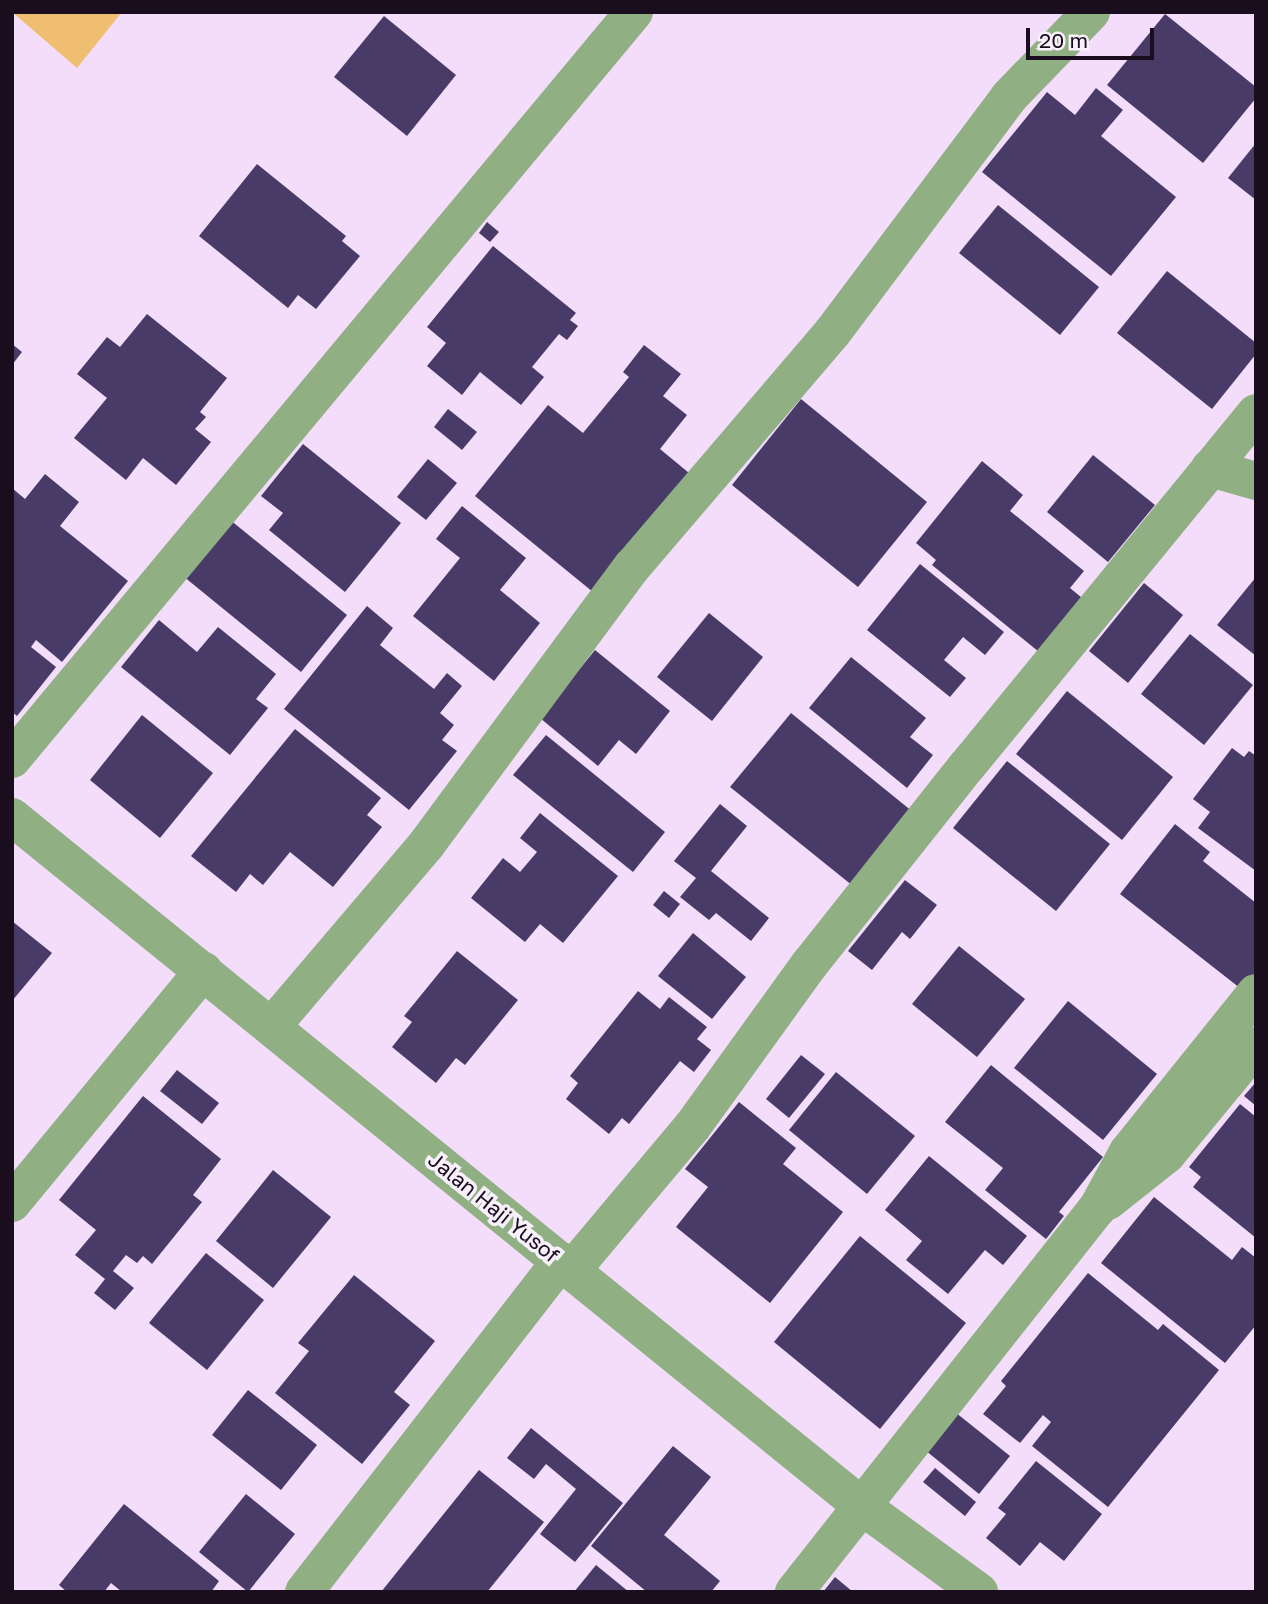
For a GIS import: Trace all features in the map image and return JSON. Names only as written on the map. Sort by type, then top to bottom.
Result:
[{"type":"street","points":[[12,759],[634,12]]},
{"type":"street","points":[[272,1026],[426,845],[632,567],[832,333],[1009,97],[1091,12]]},
{"type":"street","points":[[304,1592],[566,1266],[692,1127],[809,964],[1256,413]]},
{"type":"street","points":[[1210,468],[1256,481]]},
{"type":"street","name":"Jalan Haji Yusof","points":[[12,817],[863,1507],[979,1592]]},
{"type":"street","points":[[12,1203],[203,971]]},
{"type":"street","points":[[794,1592],[1097,1209],[1128,1152],[1256,993]]},
{"type":"street","points":[[1097,1209],[1167,1154],[1256,1046]]},
{"type":"shaded area","points":[[12,12],[122,12],[77,68]]},
{"type":"building","points":[[1165,14],[1256,87],[1256,98],[1203,163],[1107,85]]},
{"type":"building","points":[[384,16],[456,75],[407,136],[334,77]]},
{"type":"building","points":[[1096,88],[1123,110],[1101,136],[1176,197],[1111,276],[982,172],[1047,92],[1075,115]]},
{"type":"building","points":[[1256,143],[1256,200],[1228,178]]},
{"type":"building","points":[[257,164],[346,236],[342,241],[360,256],[316,309],[298,295],[288,308],[199,236]]},
{"type":"building","points":[[998,205],[1099,287],[1060,335],[959,253]]},
{"type":"building","points":[[487,222],[499,232],[490,242],[479,233]]},
{"type":"building","points":[[493,246],[576,313],[570,320],[578,326],[567,340],[559,334],[532,367],[544,377],[521,405],[480,372],[462,395],[427,366],[446,343],[427,327]]},
{"type":"building","points":[[1167,271],[1256,343],[1256,354],[1212,409],[1117,333]]},
{"type":"building","points":[[147,314],[227,378],[200,412],[206,417],[195,429],[211,442],[176,485],[143,458],[126,480],[74,438],[107,398],[77,374],[107,337],[120,347]]},
{"type":"building","points":[[12,344],[22,352],[12,365]]},
{"type":"building","points":[[644,345],[681,374],[663,396],[687,415],[660,449],[689,473],[593,592],[475,496],[548,405],[583,433],[629,377],[623,372]]},
{"type":"building","points":[[801,399],[927,502],[858,587],[732,485]]},
{"type":"building","points":[[448,409],[477,432],[462,450],[434,427]]},
{"type":"building","points":[[303,444],[401,523],[345,592],[269,530],[283,513],[261,496]]},
{"type":"building","points":[[1093,455],[1155,505],[1108,562],[1047,512]]},
{"type":"building","points":[[428,459],[457,483],[426,520],[397,497]]},
{"type":"building","points":[[982,461],[1023,495],[1010,511],[1084,571],[1070,588],[1087,602],[1044,656],[932,565],[936,560],[916,543]]},
{"type":"building","points":[[45,474],[79,502],[60,526],[128,581],[62,662],[36,640],[31,647],[56,667],[17,716],[12,712],[12,488],[25,499]]},
{"type":"building","points":[[462,506],[526,558],[500,590],[540,623],[494,681],[413,616],[460,558],[436,539]]},
{"type":"building","points":[[229,519],[347,615],[301,672],[183,576]]},
{"type":"building","points":[[920,564],[1004,632],[985,655],[963,637],[944,660],[966,678],[950,697],[867,630]]},
{"type":"building","points":[[1256,577],[1256,656],[1217,625]]},
{"type":"building","points":[[1144,583],[1183,615],[1128,683],[1089,651]]},
{"type":"building","points":[[367,606],[393,628],[380,645],[434,689],[447,673],[462,686],[440,713],[454,725],[442,740],[457,751],[409,810],[284,709]]},
{"type":"building","points":[[709,613],[763,657],[712,721],[657,677]]},
{"type":"building","points":[[159,620],[197,652],[218,627],[276,674],[256,699],[268,708],[230,755],[121,667]]},
{"type":"building","points":[[1190,634],[1253,685],[1204,745],[1141,694]]},
{"type":"building","points":[[595,650],[670,711],[636,754],[619,740],[598,766],[540,718]]},
{"type":"building","points":[[851,657],[926,718],[910,737],[933,755],[907,788],[809,708]]},
{"type":"building","points":[[1067,691],[1173,777],[1122,840],[1016,754]]},
{"type":"building","points":[[791,713],[913,812],[853,886],[730,787]]},
{"type":"building","points":[[142,715],[213,773],[160,838],[90,780]]},
{"type":"building","points":[[295,729],[381,798],[367,815],[382,827],[333,887],[290,852],[263,885],[250,874],[236,892],[191,856]]},
{"type":"building","points":[[546,735],[665,832],[633,872],[513,775]]},
{"type":"building","points":[[1232,748],[1244,757],[1249,751],[1256,756],[1256,871],[1198,828],[1210,812],[1193,799]]},
{"type":"building","points":[[1007,761],[1110,844],[1056,911],[953,828]]},
{"type":"building","points":[[720,804],[747,826],[711,871],[769,918],[751,941],[716,913],[709,920],[680,897],[696,878],[674,861]]},
{"type":"building","points":[[540,813],[618,876],[563,943],[540,924],[525,942],[471,898],[503,858],[520,872],[537,852],[520,838]]},
{"type":"building","points":[[1175,824],[1210,852],[1203,861],[1256,903],[1256,979],[1245,992],[1120,894]]},
{"type":"building","points":[[905,880],[937,905],[910,939],[902,932],[872,970],[848,951]]},
{"type":"building","points":[[664,891],[680,904],[669,918],[653,905]]},
{"type":"building","points":[[12,921],[52,953],[12,1001]]},
{"type":"building","points":[[693,933],[746,977],[712,1019],[658,976]]},
{"type":"building","points":[[959,946],[1025,999],[977,1057],[912,1004]]},
{"type":"building","points":[[457,951],[518,1000],[465,1065],[456,1058],[436,1083],[392,1047],[412,1022],[404,1016]]},
{"type":"building","points":[[638,991],[660,1009],[669,997],[707,1027],[697,1039],[711,1050],[694,1072],[680,1061],[629,1124],[622,1118],[609,1134],[566,1099],[578,1083],[570,1076]]},
{"type":"building","points":[[1068,1001],[1157,1074],[1103,1140],[1014,1068]]},
{"type":"building","points":[[801,1055],[825,1074],[789,1118],[766,1099]]},
{"type":"building","points":[[991,1065],[1103,1157],[1059,1212],[1064,1216],[1046,1239],[985,1190],[1003,1168],[945,1122]]},
{"type":"building","points":[[177,1070],[219,1103],[202,1124],[160,1091]]},
{"type":"building","points":[[836,1072],[915,1136],[867,1194],[789,1130]]},
{"type":"building","points":[[1256,1082],[1256,1106],[1244,1096]]},
{"type":"building","points":[[143,1096],[221,1159],[193,1195],[202,1202],[152,1264],[143,1256],[137,1263],[126,1255],[113,1271],[134,1288],[115,1310],[94,1293],[105,1279],[75,1255],[96,1230],[59,1200]]},
{"type":"building","points":[[739,1102],[796,1148],[783,1164],[843,1212],[770,1303],[676,1227],[708,1187],[685,1169]]},
{"type":"building","points":[[1240,1104],[1256,1117],[1256,1238],[1193,1187],[1201,1177],[1189,1167]]},
{"type":"building","points":[[929,1156],[1027,1236],[1003,1265],[985,1250],[948,1294],[906,1260],[922,1241],[885,1210]]},
{"type":"building","points":[[273,1170],[331,1217],[273,1288],[216,1241]]},
{"type":"building","points":[[1154,1197],[1232,1260],[1242,1247],[1256,1258],[1256,1325],[1225,1363],[1101,1263]]},
{"type":"building","points":[[860,1236],[966,1323],[880,1429],[774,1342]]},
{"type":"building","points":[[206,1253],[264,1300],[207,1370],[149,1323]]},
{"type":"building","points":[[1088,1273],[1158,1330],[1163,1324],[1219,1370],[1108,1507],[1032,1446],[1051,1422],[1043,1415],[1020,1443],[983,1414],[1006,1386],[1001,1381]]},
{"type":"building","points":[[354,1275],[435,1341],[394,1392],[410,1405],[362,1464],[275,1393],[309,1351],[298,1343]]},
{"type":"building","points":[[248,1390],[317,1445],[281,1490],[212,1435]]},
{"type":"building","points":[[955,1412],[1010,1456],[979,1494],[925,1450]]},
{"type":"building","points":[[531,1428],[623,1503],[575,1562],[540,1534],[576,1489],[546,1464],[534,1479],[507,1458]]},
{"type":"building","points":[[673,1446],[711,1477],[664,1535],[720,1581],[711,1592],[647,1592],[591,1546]]},
{"type":"building","points":[[1036,1461],[1102,1514],[1064,1561],[1040,1542],[1020,1566],[986,1538],[1006,1514],[998,1508]]},
{"type":"building","points":[[935,1468],[976,1502],[965,1516],[923,1482]]},
{"type":"building","points":[[479,1470],[544,1522],[487,1592],[381,1592]]},
{"type":"building","points":[[246,1494],[295,1534],[248,1592],[199,1552]]},
{"type":"building","points":[[124,1504],[219,1581],[211,1592],[122,1592],[111,1583],[104,1592],[67,1592],[59,1585]]},
{"type":"building","points":[[596,1565],[629,1592],[574,1592]]},
{"type":"building","points":[[835,1577],[853,1592],[823,1592]]}]
